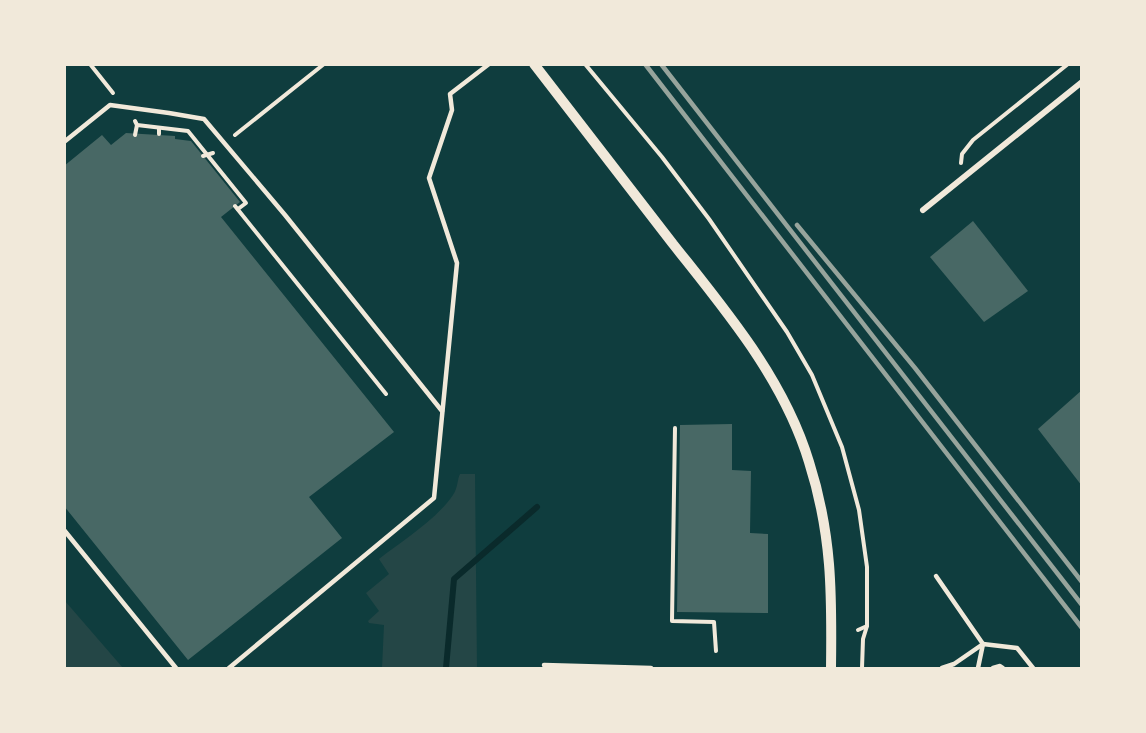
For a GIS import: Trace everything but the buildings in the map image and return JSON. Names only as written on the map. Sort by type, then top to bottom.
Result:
[{"type":"street","points":[[534,64],[704,283],[776,385],[809,461],[821,507],[832,585],[831,669]]},
{"type":"street","points":[[923,210],[1082,82]]},
{"type":"lane","points":[[228,669],[434,498],[457,263],[429,178],[452,110],[450,94],[489,64]]},
{"type":"lane","points":[[64,142],[110,105],[204,119],[285,215],[442,411]]},
{"type":"lane","points":[[64,531],[176,669]]},
{"type":"lane","points":[[936,576],[983,644],[978,669]]},
{"type":"lane","points":[[942,669],[983,644],[1017,648],[1033,669]]},
{"type":"lane","points":[[544,665],[651,669]]},
{"type":"lane","points":[[993,669],[1000,666],[1003,669]]},
{"type":"path","points":[[90,64],[113,93]]},
{"type":"path","points":[[236,135],[324,64]]},
{"type":"path","points":[[958,181],[962,154],[973,140],[1068,64]]},
{"type":"path","points":[[132,117],[137,125],[135,135]]},
{"type":"path","points":[[137,125],[188,131],[246,203],[236,207],[386,394]]},
{"type":"path","points":[[159,128],[159,134]]},
{"type":"path","points":[[675,428],[672,621],[714,622],[716,651]]},
{"type":"path","points":[[858,630],[867,626]]},
{"type":"path","points":[[862,669],[863,639]]},
{"type":"shaded area","points":[[460,474],[475,474],[477,668],[382,668],[384,625],[369,623],[368,621],[379,611],[366,593],[389,574],[379,559],[418,530],[446,504],[455,492]]},
{"type":"shaded area","points":[[65,601],[123,668],[65,668]]},
{"type":"waterway","points":[[446,668],[454,579],[537,507]]},
{"type":"railway","points":[[645,64],[1082,628]]},
{"type":"railway","points":[[661,64],[1082,605]]},
{"type":"railway","points":[[797,225],[915,368],[1082,582]]}]
